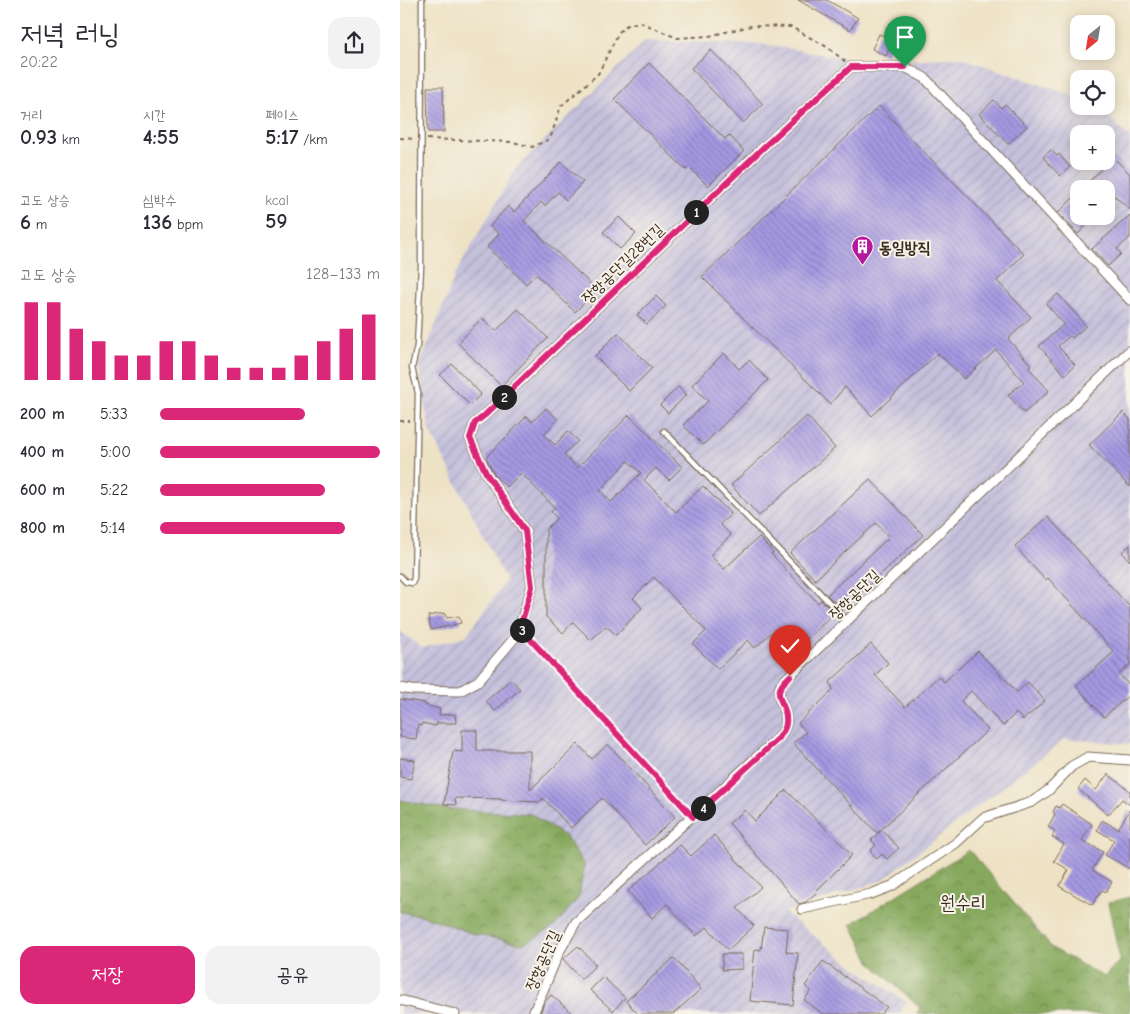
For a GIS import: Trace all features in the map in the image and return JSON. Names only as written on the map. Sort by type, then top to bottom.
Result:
[{"type":"street","points":[[851,67],[905,67],[925,78],[1130,300]]},
{"type":"street","name":"장항공단길28번길","points":[[400,688],[460,691],[478,681],[518,635],[532,587],[525,531],[486,473],[478,457],[470,438],[475,423],[765,146],[851,67]]},
{"type":"street","name":"장항공단길","points":[[533,1014],[559,952],[576,922],[779,738],[786,724],[786,714],[778,694],[781,684],[1130,350]]},
{"type":"street","points":[[802,909],[871,894],[892,886],[956,843],[983,818],[1032,802],[1049,790],[1072,766],[1088,757],[1130,760]]},
{"type":"street","points":[[400,1000],[455,1014]]},
{"type":"lane","points":[[400,576],[406,582],[412,583],[414,579],[418,393],[412,368],[417,346],[421,267],[422,0]]},
{"type":"lane","points":[[664,431],[847,621]]},
{"type":"lane","points":[[520,628],[693,817]]},
{"type":"path","points":[[400,138],[513,142],[532,147],[550,139],[561,106],[598,74],[619,32],[627,24],[640,22],[677,38],[709,36],[751,26],[792,28],[827,46],[851,67]]},
{"type":"path","points":[[400,421],[418,422]]},
{"type":"shaded area","points":[[645,41],[763,44],[854,60],[889,61],[960,57],[1070,95],[1070,115],[1107,115],[1130,138],[1130,744],[1065,739],[881,881],[784,912],[855,968],[907,1002],[899,1014],[400,1014],[400,631],[422,648],[466,636],[506,581],[429,429],[419,367],[456,273],[516,168]]},
{"type":"green space","points":[[400,800],[447,809],[531,814],[567,838],[584,865],[579,897],[555,926],[523,944],[474,934],[424,916],[400,912]]},
{"type":"green space","points":[[969,850],[1052,948],[1104,977],[1120,960],[1108,903],[1130,897],[1130,1014],[916,1014],[920,1008],[871,963],[851,924]]},
{"type":"building","points":[[798,0],[827,0],[858,18],[850,30]]},
{"type":"building","points":[[879,34],[893,40],[886,56],[872,49]]},
{"type":"building","points":[[711,50],[763,104],[743,123],[691,68]]},
{"type":"building","points":[[649,63],[725,139],[729,135],[744,151],[708,186],[689,167],[686,170],[614,99]]},
{"type":"building","points":[[427,87],[443,87],[444,132],[428,132]]},
{"type":"building","points":[[994,100],[1001,108],[1005,104],[1027,126],[1008,144],[979,114]]},
{"type":"building","name":"동일방직","points":[[879,106],[1024,254],[997,281],[1031,317],[1008,339],[1031,365],[1028,367],[1049,391],[1024,413],[1008,395],[1024,382],[996,350],[964,379],[938,353],[872,416],[845,387],[830,404],[702,277]]},
{"type":"building","points":[[1051,150],[1057,156],[1059,154],[1070,167],[1060,176],[1043,157]]},
{"type":"building","points":[[1115,159],[1130,174],[1130,210],[1115,196],[1115,180],[1091,180],[1100,170],[1115,170]]},
{"type":"building","points":[[561,162],[583,182],[566,200],[558,192],[545,206],[541,202],[524,221],[597,290],[575,312],[536,274],[526,284],[487,247],[499,234],[490,226],[508,206],[514,212]]},
{"type":"building","points":[[1070,201],[1070,225],[1086,225],[1078,234],[1058,213]]},
{"type":"building","points":[[1130,215],[1130,238],[1117,249],[1121,254],[1108,266],[1092,249]]},
{"type":"building","points":[[619,217],[636,234],[620,249],[603,232]]},
{"type":"building","points":[[1058,294],[1086,326],[1072,338],[1070,336],[1058,346],[1075,365],[1065,375],[1039,346],[1064,324],[1046,304]]},
{"type":"building","points":[[656,296],[666,306],[647,324],[637,315]]},
{"type":"building","points":[[518,309],[548,338],[501,386],[458,343],[482,318],[496,331]]},
{"type":"building","points":[[618,333],[652,368],[629,391],[595,356]]},
{"type":"building","points":[[724,353],[739,369],[749,360],[768,380],[703,445],[683,425],[708,401],[692,385]]},
{"type":"building","points":[[452,364],[481,394],[470,405],[440,375]]},
{"type":"building","points":[[678,387],[686,395],[668,413],[660,405]]},
{"type":"building","points":[[546,408],[558,419],[544,434],[555,445],[568,431],[578,441],[564,454],[577,468],[629,415],[682,467],[669,480],[656,468],[644,480],[676,512],[703,486],[731,514],[720,524],[731,535],[710,555],[724,569],[759,537],[773,553],[771,554],[818,603],[821,600],[834,613],[792,653],[772,632],[755,648],[748,640],[718,669],[693,644],[706,631],[654,577],[633,598],[642,608],[616,635],[606,626],[591,640],[573,622],[563,633],[546,617],[546,529],[557,518],[551,512],[555,508],[521,473],[507,487],[495,476],[486,457],[527,416],[532,422]],"holes":[[[628,461],[641,473],[611,502],[600,490]]]},
{"type":"building","points":[[1123,412],[1130,419],[1130,487],[1089,445]]},
{"type":"building","points":[[807,416],[835,448],[759,516],[731,485]]},
{"type":"building","points":[[870,479],[923,535],[842,610],[827,595],[889,537],[876,523],[815,580],[790,553]]},
{"type":"building","points":[[1048,517],[1130,607],[1130,665],[1119,674],[1130,686],[1130,694],[1104,717],[1076,686],[1114,652],[1048,578],[1045,580],[1015,546]]},
{"type":"building","points":[[1130,545],[1130,561],[1122,552]]},
{"type":"building","points":[[444,613],[447,618],[459,616],[461,623],[431,630],[428,616]]},
{"type":"building","points":[[871,644],[888,663],[875,675],[905,707],[939,676],[944,682],[978,651],[1017,692],[1028,682],[1045,701],[1023,720],[1016,713],[1003,726],[971,691],[961,701],[988,730],[877,833],[793,743],[806,732],[798,723],[833,690],[830,682]]},
{"type":"building","points":[[511,679],[520,689],[495,711],[486,701]]},
{"type":"building","points":[[400,699],[425,703],[425,705],[440,709],[439,715],[455,714],[456,723],[437,723],[436,726],[422,723],[421,726],[418,725],[416,739],[400,737]]},
{"type":"building","points":[[462,730],[477,730],[477,751],[530,751],[530,790],[578,744],[592,759],[608,744],[675,817],[645,845],[602,798],[571,828],[543,798],[539,802],[455,798],[456,805],[444,804],[453,751],[462,752]]},
{"type":"building","points":[[400,758],[415,760],[411,779],[400,777]]},
{"type":"building","points":[[1108,774],[1130,791],[1130,805],[1122,799],[1108,815],[1078,789],[1085,780],[1096,790]]},
{"type":"building","points":[[786,790],[852,855],[817,892],[806,902],[799,904],[729,823],[745,810],[755,821]]},
{"type":"building","points":[[1062,804],[1092,824],[1082,840],[1103,852],[1092,870],[1112,882],[1106,892],[1102,890],[1092,905],[1059,886],[1069,870],[1054,861],[1064,844],[1052,837],[1055,831],[1048,827],[1055,814],[1053,812],[1056,806],[1059,808]]},
{"type":"building","points":[[1130,809],[1130,869],[1105,855],[1114,840],[1097,830],[1102,820],[1118,829]]},
{"type":"building","points":[[882,830],[899,848],[887,859],[882,854],[877,859],[870,851],[876,845],[871,840]]},
{"type":"building","points":[[714,835],[761,887],[737,908],[754,926],[728,950],[707,927],[696,936],[667,904],[652,918],[628,891],[680,845],[691,856]]},
{"type":"building","points":[[764,927],[788,929],[786,952],[798,953],[793,1005],[750,1001],[755,949],[761,950]]},
{"type":"building","points":[[578,946],[596,965],[581,979],[563,959]]},
{"type":"building","points":[[722,954],[742,954],[742,969],[722,970]]},
{"type":"building","points":[[674,958],[701,989],[673,1014],[638,1014],[626,1001]]},
{"type":"building","points":[[823,961],[887,1007],[881,1014],[823,1014],[804,1000],[811,991],[805,986]]},
{"type":"building","points":[[603,977],[625,998],[613,1011],[590,990]]},
{"type":"building","points":[[551,995],[573,1014],[540,1014],[544,1003]]},
{"type":"place","name":"동일방직","points":[[863,266]]},
{"type":"district","name":"원수리","points":[[963,902]]},
{"type":"route","points":[[790,676],[781,684],[778,694],[786,714],[786,724],[779,738],[693,817],[520,628],[532,587],[525,531],[486,473],[470,438],[475,423],[765,146],[851,67],[905,67]]}]
